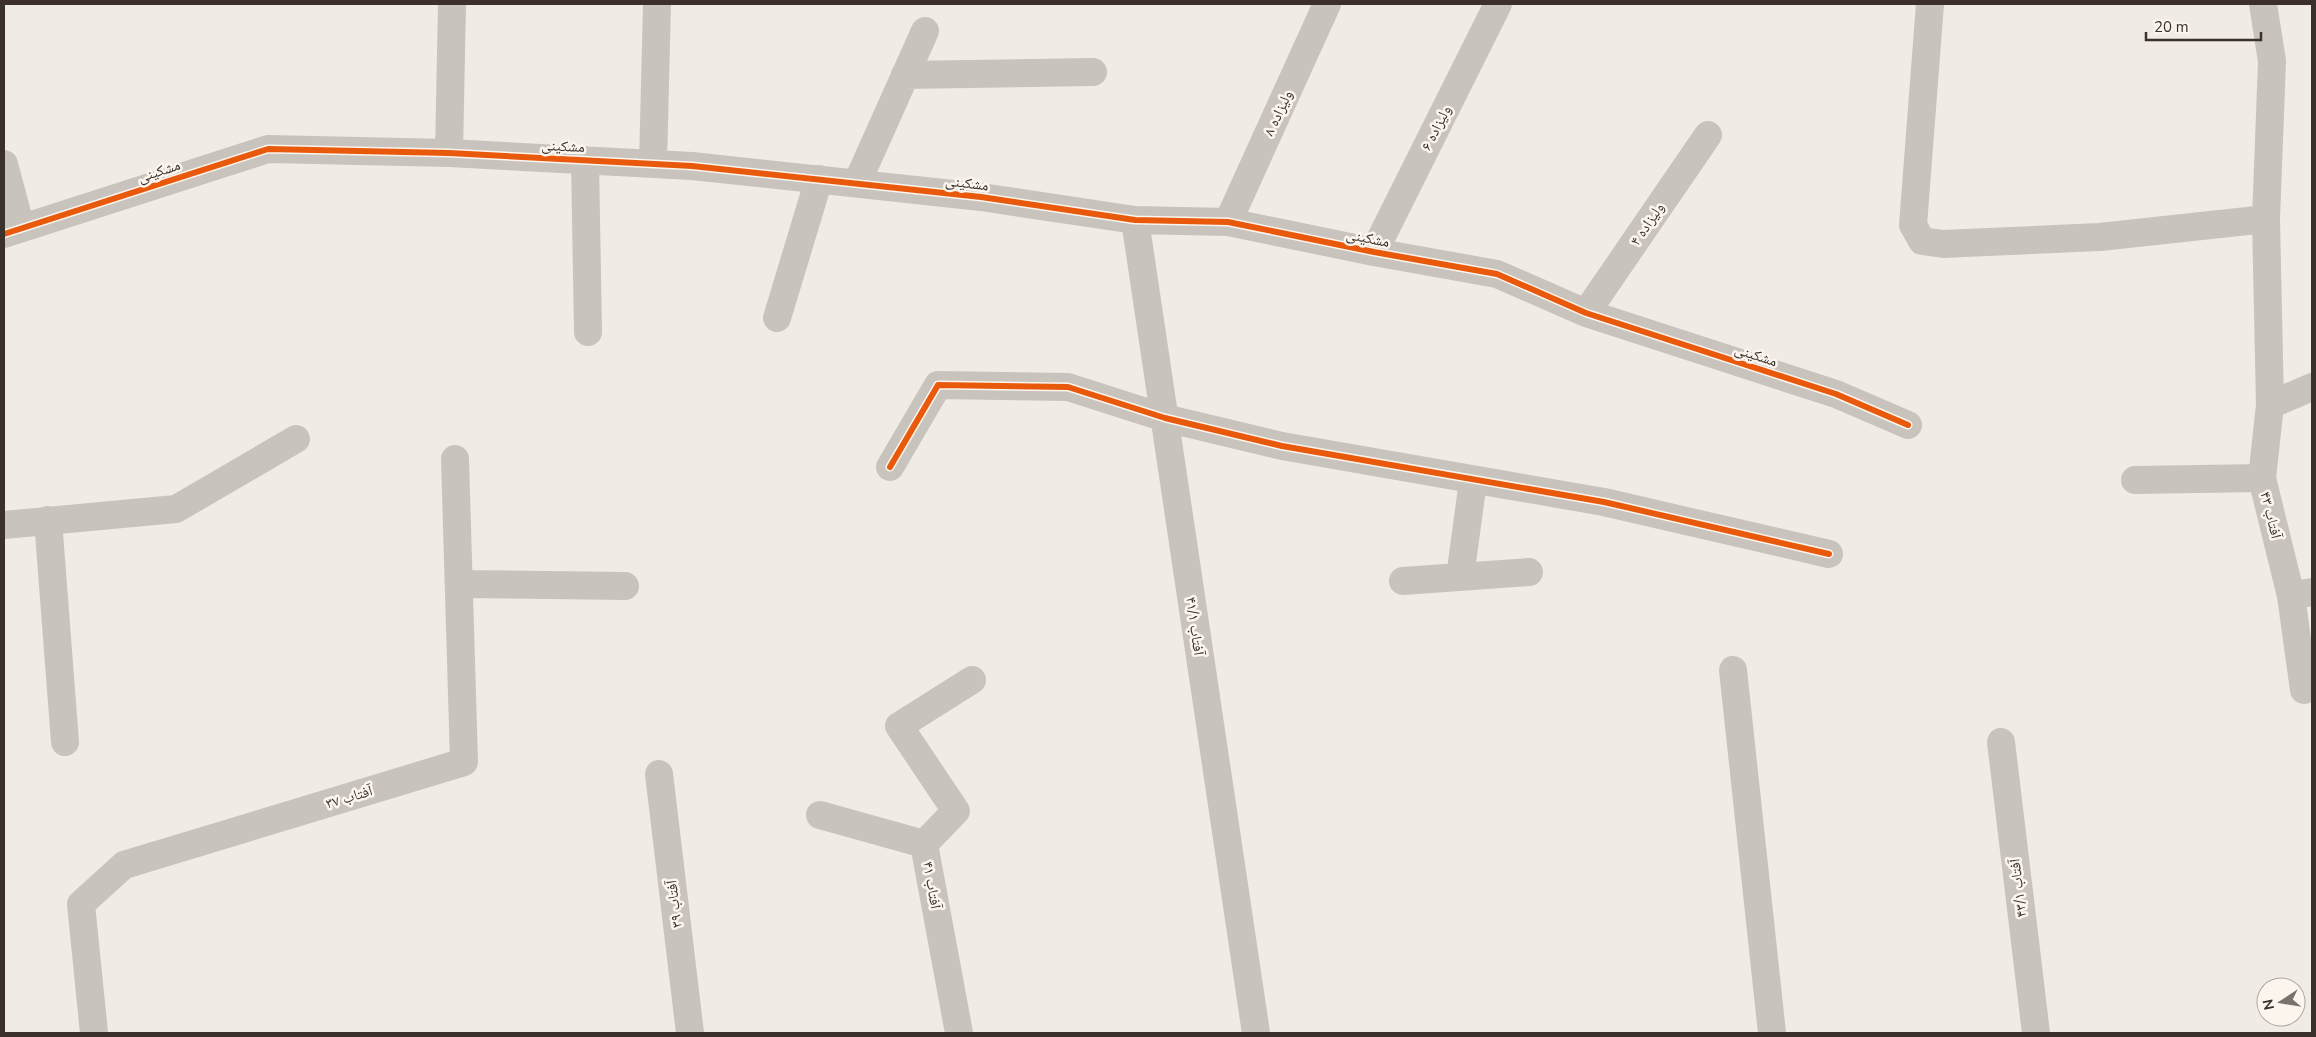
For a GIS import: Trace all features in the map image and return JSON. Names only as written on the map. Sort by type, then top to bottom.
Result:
[{"type":"street","points":[[449,153],[452,4]]},
{"type":"street","points":[[653,164],[657,4]]},
{"type":"street","name":"ولیزاده ۸","points":[[1228,222],[1327,4]]},
{"type":"street","name":"ولیزاده ۶","points":[[1374,252],[1498,4]]},
{"type":"street","points":[[1930,4],[1913,225],[1922,240],[1943,244],[2100,237],[2266,219]]},
{"type":"street","points":[[2262,478],[2270,405],[2266,219],[2272,61],[2263,4]]},
{"type":"street","points":[[857,184],[925,31]]},
{"type":"street","points":[[905,75],[1093,72]]},
{"type":"street","name":"ولیزاده ۴","points":[[1586,313],[1708,135]]},
{"type":"street","name":"مشکینی","points":[[12,231],[268,149],[449,153],[585,160],[653,164],[819,180],[981,197],[1135,220],[1228,222],[1374,252],[1496,274],[1586,313],[1836,394],[1908,425]]},
{"type":"street","points":[[585,160],[588,332]]},
{"type":"street","points":[[4,164],[12,231]]},
{"type":"street","points":[[777,318],[819,180]]},
{"type":"street","name":"آفتاب ۴١/١","points":[[1135,220],[1256,1033]]},
{"type":"street","points":[[890,467],[938,384],[1068,387],[1164,418],[1282,446],[1604,502],[1829,554]]},
{"type":"street","points":[[2270,405],[2312,388]]},
{"type":"street","points":[[4,525],[176,509],[296,439]]},
{"type":"street","name":"آفتاب ۳۷","points":[[94,1033],[81,904],[124,865],[464,762],[455,459]]},
{"type":"street","name":"آفتاب ۴۳","points":[[2135,480],[2262,478],[2302,594],[2304,690]]},
{"type":"street","points":[[1460,577],[1472,480]]},
{"type":"street","points":[[48,520],[65,742]]},
{"type":"street","points":[[1403,581],[1529,572]]},
{"type":"street","points":[[459,584],[626,586]]},
{"type":"street","points":[[1733,670],[1772,1033]]},
{"type":"street","points":[[924,844],[956,811],[899,726],[972,680]]},
{"type":"street","name":"آفتاب ۴۳/۱","points":[[2001,742],[2036,1033]]},
{"type":"street","name":"آفتاب ۳۹","points":[[659,774],[690,1033]]},
{"type":"street","name":"آفتاب ۴۱","points":[[820,815],[924,844],[959,1033]]},
{"type":"cycle path","points":[[4,234],[268,149],[449,153],[692,166],[981,197],[1135,220],[1228,222],[1374,252],[1497,274],[1586,313],[1836,394],[1908,425]]},
{"type":"cycle path","points":[[890,467],[938,385],[1068,387],[1165,418],[1282,446],[1604,502],[1829,554]]}]
